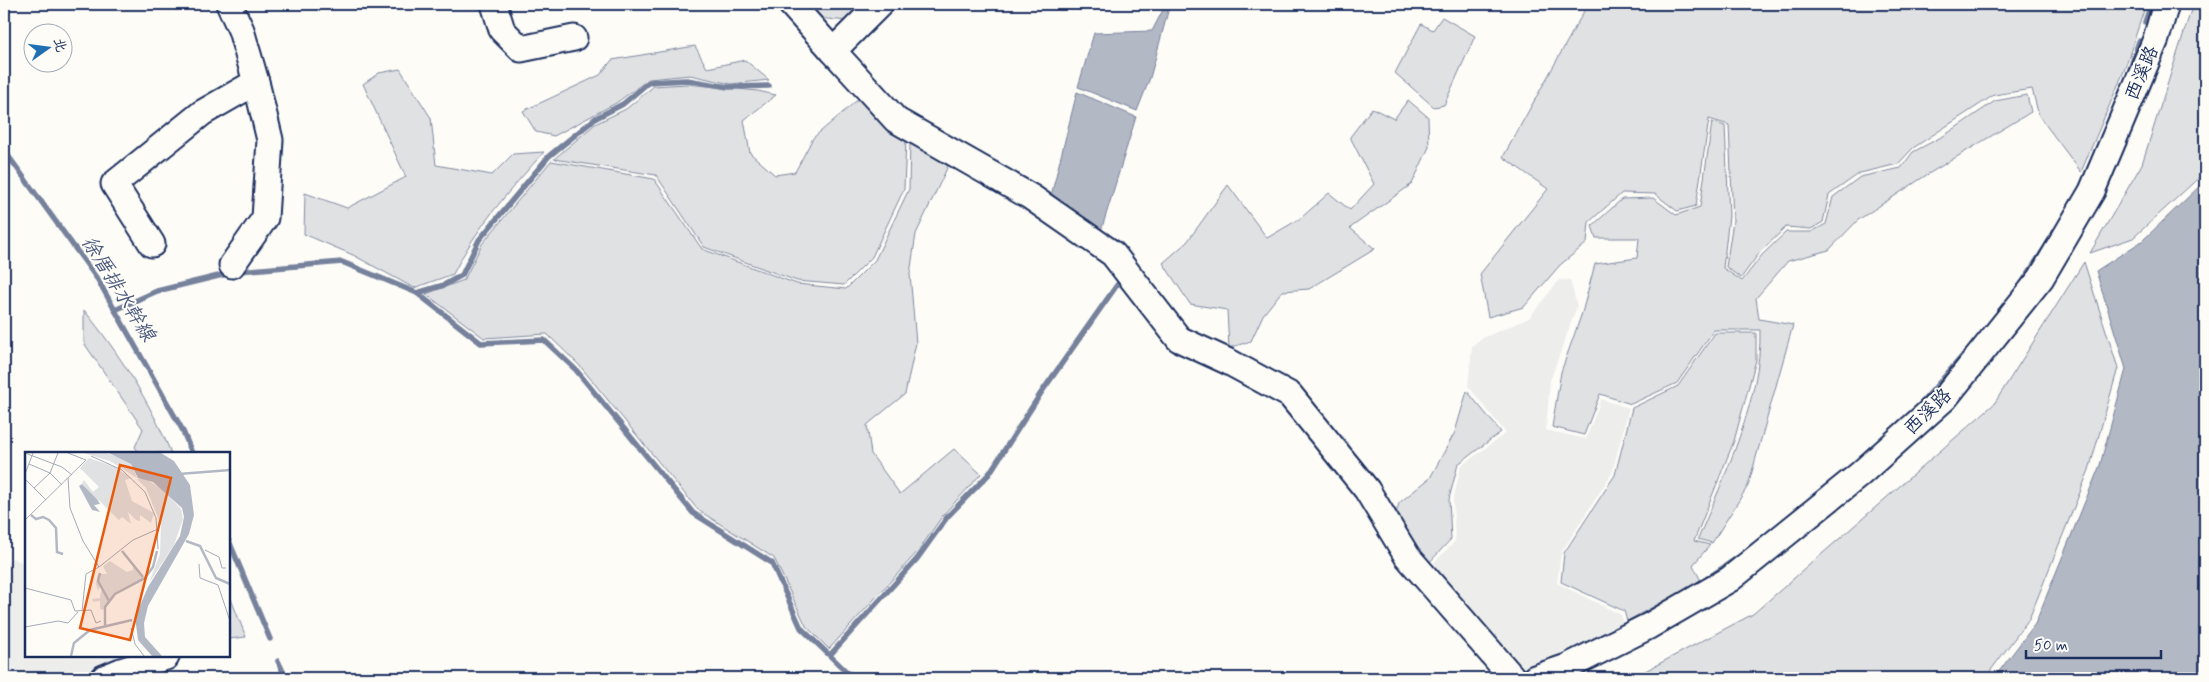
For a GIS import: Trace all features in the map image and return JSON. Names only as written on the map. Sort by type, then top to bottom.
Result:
[{"type":"street","points":[[229,4],[241,30],[270,140],[265,218],[232,266]]},
{"type":"street","points":[[494,4],[502,30],[521,49],[574,38]]},
{"type":"street","points":[[791,4],[896,120],[1031,197],[1114,254],[1179,339],[1230,362],[1290,395],[1367,490],[1407,556],[1513,678]]},
{"type":"street","points":[[833,51],[880,4]]},
{"type":"street","name":"西溪路","points":[[1535,678],[1567,667],[1649,626],[1730,579],[1859,475],[1945,398],[2041,278],[2092,191],[2156,39],[2166,4]]},
{"type":"street","points":[[152,244],[114,184],[202,114],[256,82]]},
{"type":"street","points":[[104,678],[121,670],[166,657]]},
{"type":"shaded area","points":[[805,4],[866,4],[848,21],[817,18]]},
{"type":"shaded area","points":[[1166,4],[1170,4],[1150,78],[1137,111],[1078,87],[1094,33],[1152,31]]},
{"type":"shaded area","points":[[1588,4],[2146,4],[2124,71],[2081,172],[2039,116],[2032,89],[1994,95],[1913,148],[1898,164],[1860,173],[1829,195],[1823,222],[1811,229],[1786,227],[1760,252],[1741,278],[1726,267],[1733,221],[1729,125],[1709,119],[1696,206],[1677,211],[1655,194],[1622,193],[1589,222],[1587,243],[1560,265],[1524,307],[1488,317],[1480,274],[1548,189],[1503,157]]},
{"type":"shaded area","points":[[2193,4],[2205,4],[2205,172],[2133,238],[2090,253],[2142,164]]},
{"type":"shaded area","points":[[1442,17],[1475,36],[1444,105],[1434,107],[1395,73],[1421,24],[1433,30]]},
{"type":"shaded area","points":[[695,46],[707,68],[745,60],[769,80],[731,84],[690,75],[649,79],[616,103],[554,136],[536,132],[523,111],[600,75],[612,60]]},
{"type":"shaded area","points":[[400,69],[431,118],[436,165],[492,175],[513,154],[544,152],[506,195],[483,225],[472,240],[453,274],[414,288],[353,255],[304,234],[305,193],[347,208],[406,177],[363,84],[379,73]]},
{"type":"shaded area","points":[[687,84],[758,91],[776,95],[744,120],[750,153],[775,175],[795,172],[813,138],[862,96],[906,140],[904,189],[872,257],[844,285],[797,281],[704,247],[656,175],[554,159],[595,124],[626,109],[654,86]]},
{"type":"shaded area","points":[[1077,92],[1136,117],[1101,231],[1051,196]]},
{"type":"shaded area","points":[[2027,95],[2031,112],[1925,176],[1858,220],[1829,250],[1788,261],[1756,298],[1759,319],[1793,325],[1748,486],[1712,543],[1698,539],[1740,437],[1755,383],[1760,330],[1714,330],[1677,383],[1631,404],[1600,394],[1584,435],[1552,427],[1561,372],[1582,313],[1595,264],[1637,258],[1639,238],[1596,238],[1592,226],[1622,199],[1653,198],[1676,215],[1700,207],[1712,122],[1725,126],[1729,216],[1723,268],[1742,281],[1762,255],[1786,232],[1811,232],[1826,224],[1833,197],[1860,177],[1901,168],[1913,152],[1945,135],[1995,101]]},
{"type":"shaded area","points":[[1408,100],[1428,117],[1429,147],[1412,184],[1350,228],[1375,249],[1309,289],[1282,291],[1263,315],[1251,341],[1229,348],[1227,310],[1190,304],[1163,263],[1187,242],[1228,185],[1267,238],[1301,218],[1329,193],[1350,210],[1374,184],[1350,137],[1372,108],[1394,119]]},
{"type":"shaded area","points":[[910,142],[948,166],[916,234],[910,274],[916,343],[905,394],[867,425],[871,454],[900,494],[954,449],[981,474],[943,515],[919,550],[829,649],[806,626],[774,558],[698,510],[580,366],[547,334],[484,338],[426,294],[464,280],[482,244],[551,161],[654,179],[702,249],[797,284],[846,289],[875,260],[909,189]]},
{"type":"shaded area","points":[[2205,181],[2205,678],[1994,678],[2035,624],[2100,465],[2126,369],[2096,271],[2142,241]]},
{"type":"shaded area","points":[[2084,262],[2118,368],[2089,470],[2029,619],[1985,678],[1632,678],[1753,614],[1994,404]]},
{"type":"shaded area","points":[[1559,280],[1570,280],[1577,306],[1550,381],[1546,430],[1586,439],[1601,399],[1629,408],[1612,473],[1561,553],[1557,583],[1621,615],[1624,625],[1524,674],[1432,565],[1455,541],[1453,501],[1461,466],[1506,433],[1468,386],[1472,347],[1480,339],[1529,318]]},
{"type":"shaded area","points":[[84,310],[133,378],[171,452],[138,452],[135,447],[143,429],[84,343]]},
{"type":"shaded area","points":[[1715,333],[1756,333],[1756,360],[1734,441],[1694,541],[1710,545],[1693,565],[1701,581],[1627,621],[1624,611],[1561,582],[1564,553],[1615,475],[1632,408],[1678,386]]},
{"type":"shaded area","points":[[1467,391],[1501,432],[1458,464],[1449,499],[1451,539],[1429,563],[1395,517],[1399,503],[1430,478],[1455,432]]},
{"type":"shaded area","points":[[12,558],[21,562],[25,558],[25,657],[132,657],[79,678],[4,678],[4,567]]},
{"type":"shaded area","points":[[230,597],[246,637],[230,639]]},
{"type":"waterway","points":[[2145,22],[2151,4]]},
{"type":"waterway","points":[[2129,73],[2139,41]]},
{"type":"waterway","points":[[417,293],[444,285],[462,275],[479,240],[549,156],[596,118],[623,104],[649,82],[687,80],[728,87],[769,86]]},
{"type":"waterway","name":"徐厝排水幹線","points":[[4,150],[98,280],[182,429],[192,452]]},
{"type":"waterway","points":[[2022,283],[2048,243]]},
{"type":"waterway","points":[[115,310],[157,291],[239,271],[342,262],[417,293],[481,343],[544,340],[576,370],[693,513],[772,563],[801,628],[848,673],[860,678]]},
{"type":"waterway","points":[[830,655],[917,559],[948,516],[989,474],[1041,393],[1117,285]]},
{"type":"waterway","points":[[1918,407],[1966,352]]},
{"type":"waterway","name":"徐厝排水幹線","points":[[230,543],[270,639]]},
{"type":"waterway","points":[[1705,580],[1737,558]]},
{"type":"waterway","name":"徐厝排水幹線","points":[[278,661],[286,678]]}]
